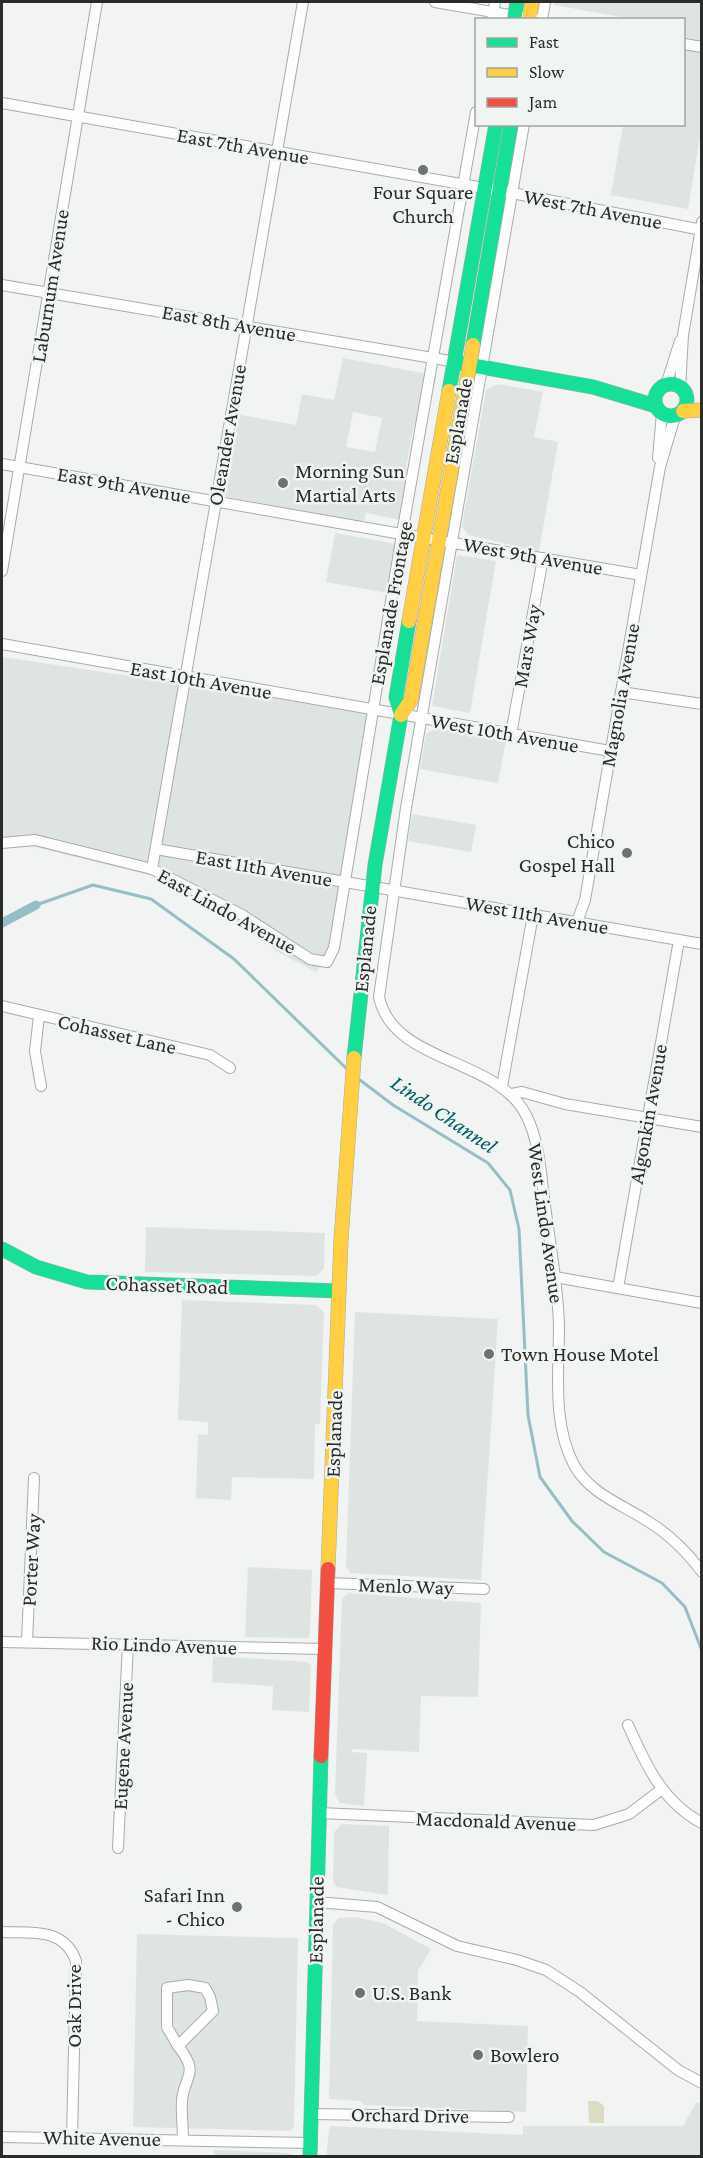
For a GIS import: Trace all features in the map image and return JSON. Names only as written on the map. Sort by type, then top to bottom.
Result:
[{"type":"main road","points":[[532,2],[535,18]]},
{"type":"main road","name":"Esplanade","points":[[311,2150],[316,1902],[339,1291],[358,1012],[372,886],[400,715],[411,700],[431,539],[462,363],[496,126]]},
{"type":"main road","name":"Esplanade","points":[[462,363],[506,192],[511,126]]},
{"type":"main road","points":[[462,363],[593,387],[672,390],[702,402]]},
{"type":"main road","points":[[593,387],[669,411],[702,410]]},
{"type":"main road","points":[[669,411],[672,390]]},
{"type":"main road","points":[[669,411],[672,390]]},
{"type":"main road","name":"Cohasset Road","points":[[2,1249],[36,1268],[87,1282],[339,1291]]},
{"type":"street","name":"Laburnum Avenue","points":[[2,571],[98,2]]},
{"type":"street","name":"Oleander Avenue","points":[[152,869],[303,2]]},
{"type":"street","points":[[435,2],[515,12],[532,18]]},
{"type":"street","points":[[536,18],[545,2]]},
{"type":"street","points":[[685,44],[702,47]]},
{"type":"street","name":"East 7th Avenue","points":[[2,103],[485,189]]},
{"type":"street","name":"Esplanade Frontage","points":[[310,959],[327,962],[334,948],[402,534],[475,123]]},
{"type":"street","points":[[393,890],[483,368],[506,192],[523,126]]},
{"type":"street","name":"West 7th Avenue","points":[[485,189],[701,228]]},
{"type":"street","points":[[672,390],[701,228]]},
{"type":"street","name":"East 8th Avenue","points":[[2,285],[462,363]]},
{"type":"street","name":"Magnolia Avenue","points":[[577,922],[585,900],[660,467],[658,458],[669,411]]},
{"type":"street","name":"East 9th Avenue","points":[[2,464],[431,539]]},
{"type":"street","name":"West 9th Avenue","points":[[431,539],[641,575]]},
{"type":"street","name":"Mars Way","points":[[511,734],[543,558]]},
{"type":"street","name":"East 10th Avenue","points":[[2,644],[400,715]]},
{"type":"street","points":[[621,692],[702,704]]},
{"type":"street","name":"West 10th Avenue","points":[[400,715],[610,751]]},
{"type":"street","name":"East Lindo Avenue","points":[[2,843],[35,840],[152,869],[242,915],[310,959]]},
{"type":"street","name":"East 11th Avenue","points":[[156,849],[372,886]]},
{"type":"street","name":"West 11th Avenue","points":[[372,886],[702,944]]},
{"type":"street","name":"West Lindo Avenue","points":[[393,890],[379,982],[379,997],[383,1012],[396,1028],[413,1041],[502,1086],[512,1094],[527,1116],[536,1143],[555,1277],[560,1410],[564,1437],[574,1464],[596,1490],[663,1531],[702,1572]]},
{"type":"street","points":[[502,1086],[533,915]]},
{"type":"street","name":"Algonkin Avenue","points":[[618,1288],[679,940]]},
{"type":"street","name":"Cohasset Lane","points":[[2,1006],[210,1055],[230,1068]]},
{"type":"street","points":[[39,1016],[35,1051],[41,1086]]},
{"type":"street","points":[[512,1094],[522,1092],[565,1104],[648,1116],[702,1127]]},
{"type":"street","points":[[555,1277],[702,1303]]},
{"type":"street","name":"Porter Way","points":[[27,1642],[34,1478]]},
{"type":"street","name":"Menlo Way","points":[[328,1583],[484,1590]]},
{"type":"street","name":"Rio Lindo Avenue","points":[[2,1642],[326,1649]]},
{"type":"street","name":"Eugene Avenue","points":[[118,1848],[128,1644]]},
{"type":"street","points":[[628,1725],[643,1758],[662,1789],[702,1823]]},
{"type":"street","name":"Macdonald Avenue","points":[[319,1813],[594,1825],[629,1814],[662,1789]]},
{"type":"street","points":[[316,1902],[377,1907],[457,1946],[517,1960],[546,1970],[571,1985],[672,2066],[700,2078]]},
{"type":"street","name":"Oak Drive","points":[[2,1932],[55,1936],[71,1949],[76,1961],[72,2139]]},
{"type":"street","points":[[178,2046],[213,2011],[205,1988],[188,1985],[167,1988],[167,2027],[178,2046],[191,2067],[189,2083],[182,2098],[183,2139]]},
{"type":"street","name":"Orchard Drive","points":[[311,2114],[509,2117]]},
{"type":"street","name":"White Avenue","points":[[2,2137],[183,2139],[311,2150]]},
{"type":"shaded area","points":[[555,2],[701,2],[701,130],[688,209],[611,195],[623,126],[685,126],[685,18],[626,18],[554,5]]},
{"type":"shaded area","points":[[343,358],[428,374],[418,425],[414,425],[406,468],[410,469],[401,520],[366,513],[364,522],[221,496],[236,414],[296,425],[302,394],[334,400]],"holes":[[[353,412],[382,418],[375,452],[346,447]]]},
{"type":"shaded area","points":[[498,384],[543,392],[534,437],[558,442],[539,551],[468,535],[462,526],[486,390]]},
{"type":"shaded area","points":[[335,533],[396,544],[388,593],[326,582]]},
{"type":"shaded area","points":[[457,555],[496,561],[470,713],[432,706]]},
{"type":"shaded area","points":[[3,657],[368,712],[327,956],[316,972],[278,952],[242,925],[152,876],[26,845],[2,849]]},
{"type":"shaded area","points":[[436,728],[506,741],[498,783],[420,769],[426,734]]},
{"type":"shaded area","points":[[412,814],[476,825],[471,852],[408,841]]},
{"type":"shaded area","points":[[146,1227],[325,1233],[324,1269],[316,1276],[145,1272]]},
{"type":"shaded area","points":[[182,1300],[316,1305],[324,1312],[320,1424],[315,1424],[314,1479],[232,1477],[231,1500],[196,1498],[198,1434],[208,1435],[208,1422],[178,1420]]},
{"type":"shaded area","points":[[355,1312],[498,1319],[481,1580],[350,1573],[346,1566]]},
{"type":"shaded area","points":[[248,1567],[312,1570],[308,1638],[245,1637]]},
{"type":"shaded area","points":[[349,1593],[481,1603],[478,1697],[421,1696],[419,1752],[352,1749],[352,1752],[367,1753],[364,1806],[340,1803],[335,1794],[342,1598]]},
{"type":"shaded area","points":[[213,1656],[308,1662],[311,1666],[309,1712],[272,1710],[273,1686],[212,1682]]},
{"type":"shaded area","points":[[342,1824],[389,1826],[388,1895],[336,1887],[333,1881],[334,1832]]},
{"type":"shaded area","points":[[355,1917],[383,1923],[431,1949],[418,1971],[417,2021],[528,2026],[526,2112],[365,2105],[359,2101],[329,2099],[333,1925],[338,1918]]},
{"type":"shaded area","points":[[137,1934],[298,1938],[294,2126],[291,2131],[133,2127]]},
{"type":"shaded area","points":[[701,2102],[701,2156],[326,2156],[330,2126],[523,2135],[523,2126],[683,2126],[696,2103]]},
{"type":"shaded area","points":[[214,2150],[288,2153],[294,2156],[214,2156]]},
{"type":"green space","points":[[588,2101],[598,2101],[604,2106],[604,2123],[589,2123]]},
{"type":"waterway","name":"Lindo Channel","points":[[36,905],[93,885],[151,899],[234,959],[349,1071]]},
{"type":"waterway","name":"Lindo Channel","points":[[2,923],[36,905]]},
{"type":"waterway","name":"Lindo Channel","points":[[356,1077],[393,1105],[488,1163],[510,1190],[519,1229],[528,1415],[540,1477],[572,1521],[604,1552],[662,1583],[685,1607],[702,1651]]},
{"type":"traffic: fast","points":[[514,18],[517,2]]},
{"type":"traffic: fast","points":[[449,391],[496,126]]},
{"type":"traffic: fast","points":[[473,345],[511,126]]},
{"type":"traffic: fast","points":[[459,363],[593,387],[656,406]]},
{"type":"traffic: fast","points":[[671,384],[682,389],[687,400],[682,411],[671,416],[660,411],[655,400],[660,389],[671,384]]},
{"type":"traffic: fast","points":[[354,1058],[375,865],[401,715],[396,697],[409,621]]},
{"type":"traffic: fast","points":[[2,1249],[36,1267],[87,1282],[339,1291]]},
{"type":"traffic: fast","points":[[310,2156],[321,1756]]},
{"type":"traffic: slow","points":[[529,18],[532,2]]},
{"type":"traffic: slow","points":[[401,715],[411,700],[473,345]]},
{"type":"traffic: slow","points":[[409,621],[449,391]]},
{"type":"traffic: slow","points":[[683,411],[702,410]]},
{"type":"traffic: slow","points":[[328,1569],[341,1240],[354,1058]]},
{"type":"traffic: jam","points":[[321,1756],[328,1569]]},
{"type":"place","name":"Four Square Church","points":[[423,170]]},
{"type":"place","name":"Morning Sun Martial Arts","points":[[283,483]]},
{"type":"place","name":"Chico Gospel Hall","points":[[627,853]]},
{"type":"place","name":"Town House Motel","points":[[489,1354]]},
{"type":"place","name":"Safari Inn - Chico","points":[[237,1907]]},
{"type":"place","name":"U.S. Bank","points":[[360,1993]]},
{"type":"place","name":"Bowlero","points":[[478,2055]]}]
